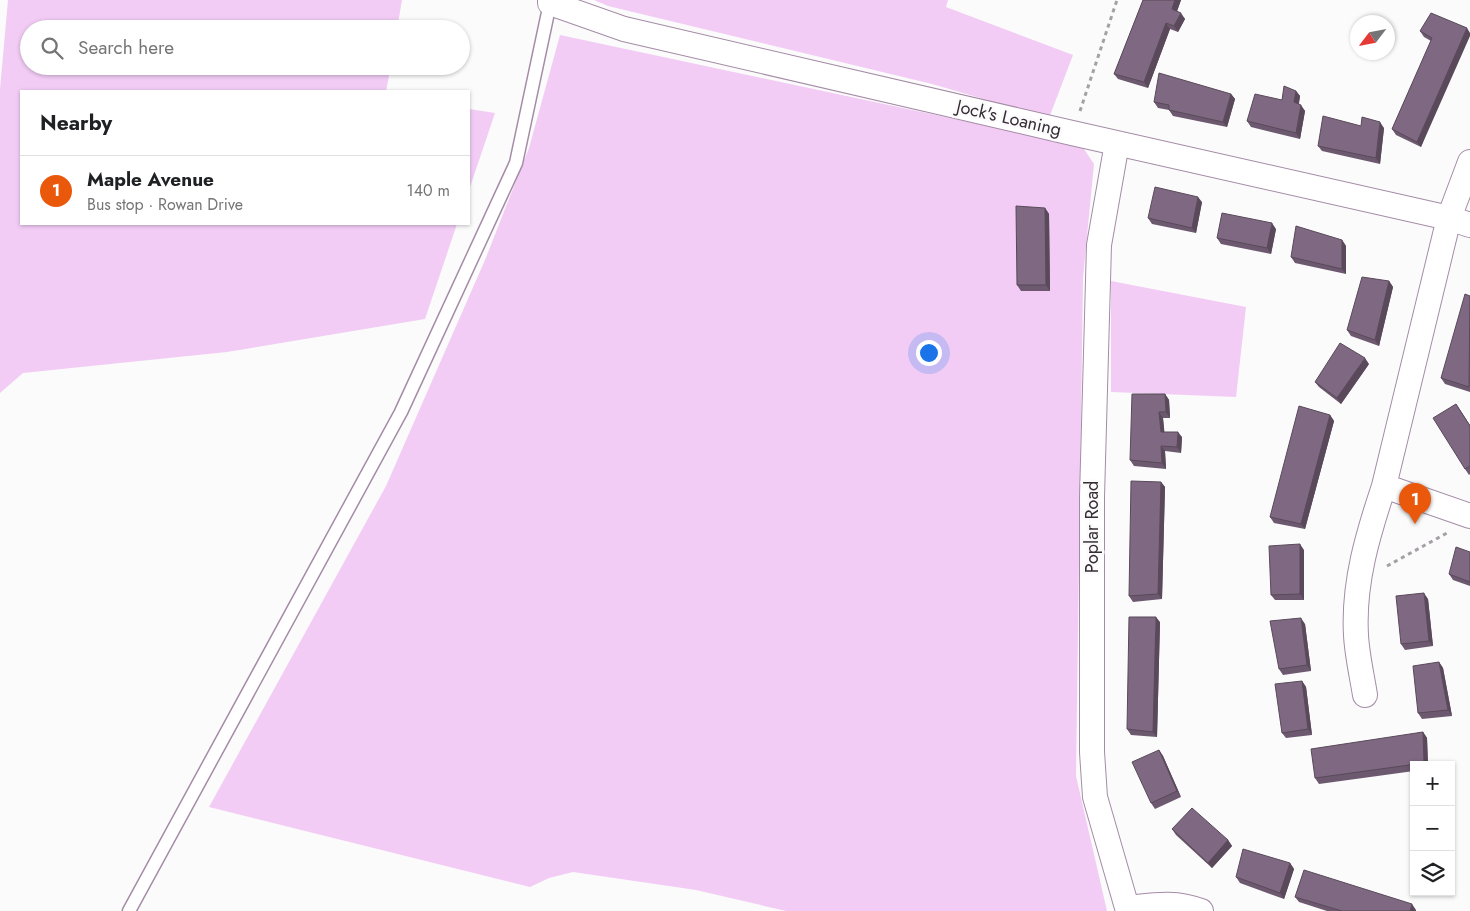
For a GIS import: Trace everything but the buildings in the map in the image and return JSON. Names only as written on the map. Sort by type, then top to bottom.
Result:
[{"type":"street","name":"Jock's Loaning","points":[[550,2],[624,29],[1460,222]]},
{"type":"street","name":"Poplar Road","points":[[1117,143],[1100,245],[1092,497],[1092,752],[1096,796],[1128,910]]},
{"type":"street","points":[[1365,695],[1356,635],[1357,582],[1372,523],[1460,222],[1470,162]]},
{"type":"street","points":[[1384,486],[1468,515]]},
{"type":"street","points":[[1128,910],[1164,904],[1186,906],[1201,911]]},
{"type":"lane","points":[[129,911],[401,412],[516,163],[550,2]]},
{"type":"path","points":[[1072,133],[1117,0]]},
{"type":"path","points":[[1357,582],[1462,526],[1468,515]]},
{"type":"shaded area","points":[[8,0],[402,0],[399,20],[20,20],[20,75],[389,75],[386,90],[20,90],[20,225],[457,225],[425,319],[227,352],[23,373],[0,393],[0,89]]},
{"type":"shaded area","points":[[594,0],[948,0],[946,7],[1073,55],[1049,118],[932,84],[608,6]]},
{"type":"shaded area","points":[[560,35],[1082,146],[1094,164],[1083,278],[1076,776],[1107,911],[786,911],[696,890],[573,872],[549,878],[530,887],[209,807],[386,486],[485,260],[529,148]]},
{"type":"shaded area","points":[[470,109],[495,113],[470,187]]},
{"type":"shaded area","points":[[1111,281],[1246,307],[1236,397],[1111,392]]},
{"type":"place","name":"Maple Avenue","points":[[1415,524]]}]
